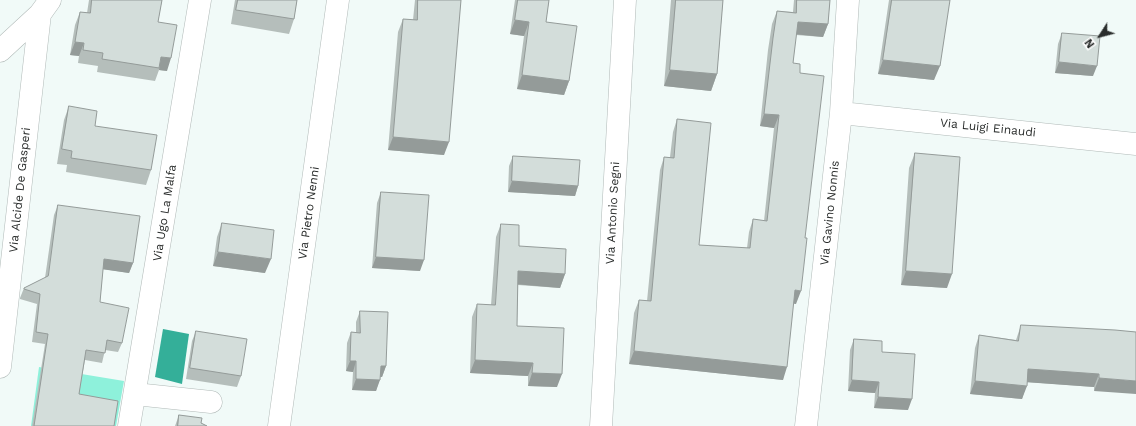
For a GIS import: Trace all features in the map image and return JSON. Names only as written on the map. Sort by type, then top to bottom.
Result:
[{"type":"street","name":"Via Ugo La Malfa","points":[[129,426],[200,0]]},
{"type":"street","name":"Via Pietro Nenni","points":[[279,426],[338,0]]},
{"type":"street","name":"Via Antonio Segni","points":[[601,426],[625,0]]},
{"type":"street","name":"Via Gavino Nonnis","points":[[806,426],[841,113],[848,0]]},
{"type":"street","points":[[0,51],[45,7]]},
{"type":"street","name":"Via Alcide De Gasperi","points":[[0,367],[45,7]]},
{"type":"street","name":"Via Luigi Einaudi","points":[[841,113],[1136,144]]},
{"type":"street","points":[[135,394],[211,402]]},
{"type":"shaded area","points":[[163,329],[189,334],[182,384],[155,377]]},
{"type":"shaded area","points":[[39,367],[124,381],[116,426],[31,426]]},
{"type":"building","points":[[92,0],[162,0],[158,22],[177,25],[171,58],[161,57],[159,68],[102,59],[103,53],[83,50],[84,43],[75,42],[80,12],[90,13]]},
{"type":"building","points":[[238,0],[297,0],[294,19],[236,10]]},
{"type":"building","points":[[418,0],[461,0],[449,142],[393,137],[403,19],[417,20]]},
{"type":"building","points":[[518,0],[549,0],[546,22],[577,26],[569,81],[522,75],[529,22],[515,20]]},
{"type":"building","points":[[676,0],[723,0],[717,74],[670,70]]},
{"type":"building","points":[[797,0],[830,0],[828,24],[798,22],[793,63],[800,64],[800,73],[824,76],[805,238],[807,238],[801,291],[795,290],[787,367],[634,351],[639,300],[651,301],[664,157],[674,158],[677,119],[711,123],[699,245],[750,248],[753,219],[767,221],[779,115],[764,114],[773,38],[777,11],[796,13]]},
{"type":"building","points":[[892,0],[950,0],[940,66],[883,60]]},
{"type":"building","points":[[1062,33],[1100,36],[1097,66],[1059,62]]},
{"type":"building","points":[[69,106],[97,111],[95,126],[157,135],[151,170],[71,158],[72,151],[62,149]]},
{"type":"building","points":[[915,153],[960,157],[952,274],[906,271]]},
{"type":"building","points":[[513,156],[580,160],[578,186],[512,181]]},
{"type":"building","points":[[381,192],[429,195],[424,260],[376,257]]},
{"type":"building","points":[[58,205],[140,216],[133,263],[104,259],[100,302],[129,308],[122,343],[107,340],[105,353],[86,350],[79,394],[118,401],[114,426],[34,426],[48,334],[36,332],[40,294],[24,288],[48,276]]},
{"type":"building","points":[[222,223],[274,230],[271,259],[218,252]]},
{"type":"building","points":[[501,224],[519,225],[519,246],[566,249],[565,274],[518,271],[517,326],[564,328],[562,374],[532,373],[533,363],[475,360],[477,304],[495,305]]},
{"type":"building","points":[[360,311],[388,312],[386,366],[381,366],[380,380],[356,379],[356,361],[350,361],[351,332],[360,333]]},
{"type":"building","points":[[1021,325],[1136,332],[1136,381],[1099,378],[1099,374],[1028,369],[1027,386],[975,381],[979,335],[1018,341]]},
{"type":"building","points":[[196,331],[247,339],[241,376],[190,368]]},
{"type":"building","points":[[854,339],[882,341],[882,352],[915,354],[912,399],[878,397],[879,382],[852,380]]},
{"type":"building","points":[[179,415],[202,418],[201,423],[207,426],[178,426]]}]
